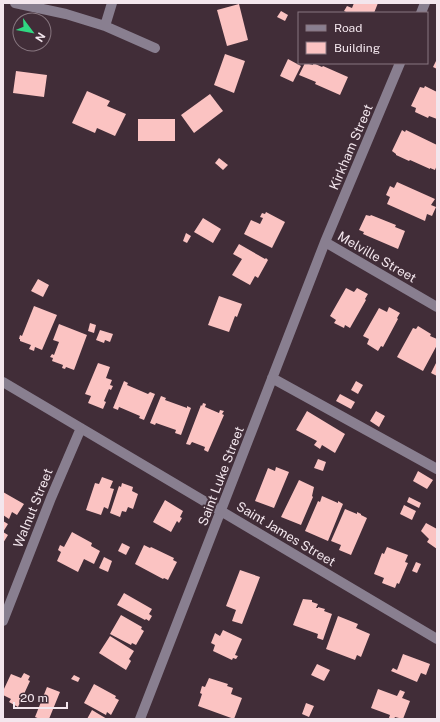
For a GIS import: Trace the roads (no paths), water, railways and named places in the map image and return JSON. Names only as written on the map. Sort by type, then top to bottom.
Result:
[{"type":"street","points":[[15,3],[66,14],[105,26],[155,48]]},
{"type":"street","points":[[105,26],[112,3]]},
{"type":"street","points":[[422,12],[426,3]]},
{"type":"street","name":"Kirkham Street","points":[[325,242],[400,64]]},
{"type":"street","name":"Melville Street","points":[[325,242],[437,307]]},
{"type":"street","name":"Saint Luke Street","points":[[140,719],[222,511],[325,242]]},
{"type":"street","points":[[272,378],[437,469]]},
{"type":"street","name":"Saint James Street","points":[[3,382],[437,638]]},
{"type":"street","name":"Walnut Street","points":[[3,621],[51,498],[81,428]]}]
